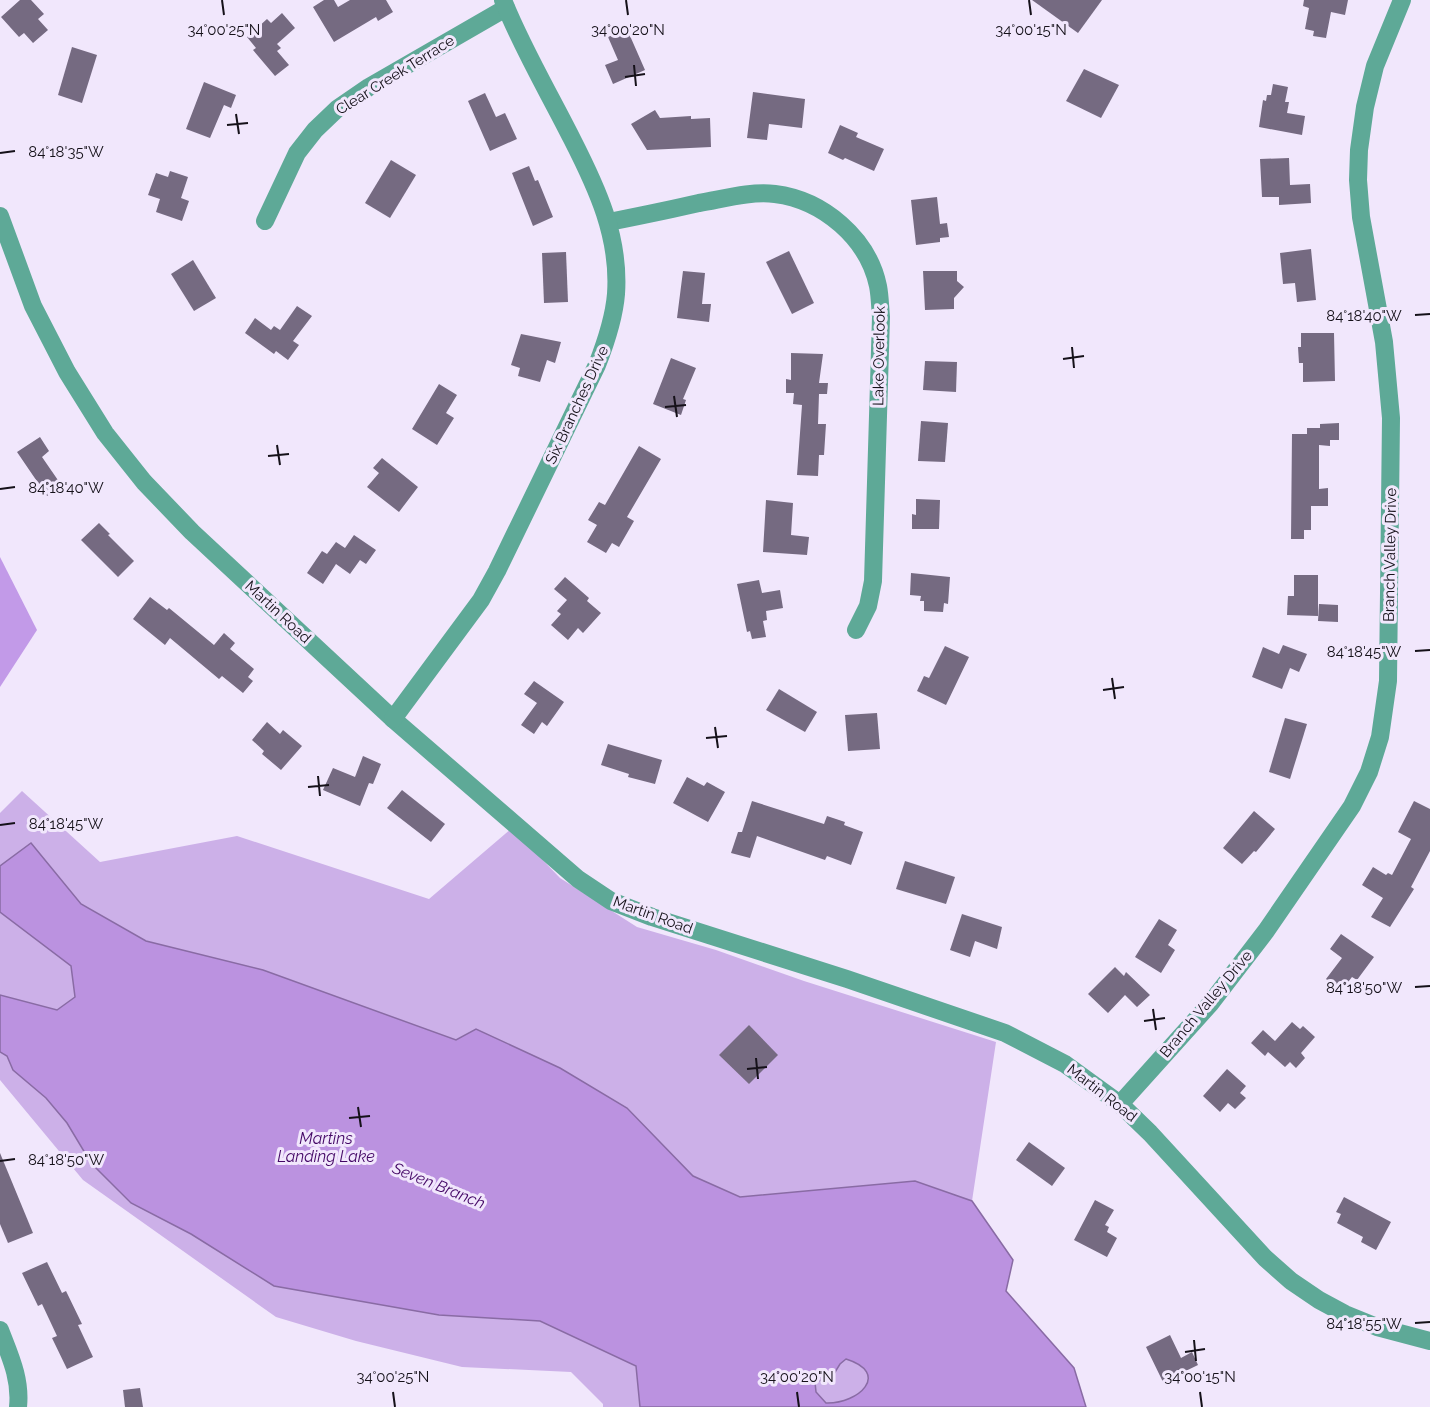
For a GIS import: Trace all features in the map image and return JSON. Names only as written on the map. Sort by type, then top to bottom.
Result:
[{"type":"street","name":"Branch Valley Drive","points":[[1120,1104],[1210,1004],[1266,931],[1352,806],[1369,772],[1380,737],[1388,681],[1391,418],[1384,342],[1361,217],[1358,180],[1359,150],[1365,107],[1375,66],[1402,0]]},
{"type":"street","name":"Clear Creek Terrace","points":[[265,221],[297,153],[315,130],[337,109],[505,4]]},
{"type":"street","name":"Six Branches Drive","points":[[393,719],[481,600],[497,571],[597,365],[610,330],[616,294],[616,258],[609,222],[595,184],[505,4]]},
{"type":"street","name":"Lake Overlook","points":[[609,222],[737,196],[774,194],[803,201],[827,213],[848,230],[865,253],[878,284],[881,317],[873,581],[868,606],[856,630]]},
{"type":"street","name":"Martin Road","points":[[0,216],[33,306],[67,372],[112,441],[144,482],[192,532],[393,719],[578,879],[611,901],[652,917],[847,979],[1005,1033],[1065,1064],[1120,1104],[1150,1133],[1265,1258],[1291,1281],[1345,1314],[1377,1327],[1430,1341]]},
{"type":"street","points":[[0,1330],[19,1385],[18,1407]]},
{"type":"shaded area","points":[[0,557],[37,630],[0,687]]},
{"type":"shaded area","points":[[22,791],[100,862],[237,836],[429,899],[512,828],[560,878],[637,927],[716,950],[804,981],[996,1042],[972,1201],[1013,1260],[1006,1291],[1074,1368],[1086,1407],[603,1407],[603,1404],[571,1372],[462,1367],[356,1341],[276,1317],[83,1180],[0,1080],[0,813]]},
{"type":"water","name":"Martins Landing Lake","points":[[31,843],[81,904],[146,941],[263,970],[456,1040],[476,1029],[560,1068],[627,1108],[693,1176],[740,1197],[915,1181],[972,1201],[1013,1260],[1006,1291],[1074,1368],[1086,1407],[640,1407],[636,1366],[540,1321],[439,1315],[274,1286],[191,1234],[131,1203],[91,1163],[67,1123],[46,1098],[13,1070],[7,1056],[0,1052],[0,995],[57,1010],[75,997],[71,966],[0,912],[0,866]],"holes":[[[846,1359],[859,1365],[866,1372],[868,1379],[865,1387],[859,1393],[849,1399],[826,1403],[816,1392],[815,1382],[832,1377]]]},
{"type":"building","points":[[20,0],[31,0],[44,14],[38,19],[48,30],[33,43],[24,33],[19,37],[1,17]]},
{"type":"building","points":[[324,0],[334,0],[338,7],[350,0],[386,0],[393,12],[378,21],[376,17],[334,42],[313,7]]},
{"type":"building","points":[[1032,0],[1102,0],[1078,33]]},
{"type":"building","points":[[1304,0],[1348,0],[1345,15],[1331,12],[1326,38],[1313,36],[1314,31],[1305,29],[1309,8],[1303,6]]},
{"type":"building","points":[[282,13],[295,28],[277,44],[281,48],[277,51],[289,65],[275,76],[253,50],[256,48],[247,37],[267,19],[271,23]]},
{"type":"building","points":[[627,29],[645,70],[613,84],[605,65],[618,60],[608,37]]},
{"type":"building","points":[[72,47],[97,55],[82,103],[58,95]]},
{"type":"building","points":[[1084,69],[1119,85],[1101,118],[1066,101]]},
{"type":"building","points":[[204,82],[236,95],[231,108],[224,105],[210,138],[186,129]]},
{"type":"building","points":[[1273,84],[1288,87],[1285,102],[1289,102],[1287,113],[1305,116],[1302,135],[1259,127],[1263,100],[1266,101],[1267,95],[1271,95]]},
{"type":"building","points":[[753,92],[805,99],[802,128],[769,124],[767,140],[747,138]]},
{"type":"building","points":[[485,93],[496,117],[505,113],[517,139],[490,151],[468,101]]},
{"type":"building","points":[[655,110],[660,118],[691,116],[691,119],[710,118],[711,147],[647,150],[631,124]]},
{"type":"building","points":[[840,125],[858,133],[856,137],[884,149],[874,171],[828,153]]},
{"type":"building","points":[[1289,158],[1290,185],[1310,184],[1311,203],[1279,205],[1279,197],[1262,197],[1260,159]]},
{"type":"building","points":[[391,160],[416,175],[390,218],[365,203]]},
{"type":"building","points":[[529,166],[535,181],[538,180],[553,217],[533,226],[512,173]]},
{"type":"building","points":[[170,171],[188,177],[181,198],[189,201],[182,221],[156,212],[160,199],[148,195],[156,173],[168,177]]},
{"type":"building","points":[[937,197],[940,224],[947,223],[949,237],[940,238],[940,242],[916,245],[911,200]]},
{"type":"building","points":[[1311,249],[1316,300],[1297,302],[1295,283],[1283,284],[1280,253]]},
{"type":"building","points":[[789,251],[814,303],[792,314],[766,262]]},
{"type":"building","points":[[566,252],[568,302],[544,303],[542,253]]},
{"type":"building","points":[[193,260],[216,298],[194,311],[171,274]]},
{"type":"building","points":[[683,271],[705,273],[702,304],[711,304],[709,322],[677,318]]},
{"type":"building","points":[[923,271],[957,271],[957,281],[964,287],[954,298],[954,309],[925,310]]},
{"type":"building","points":[[297,306],[312,316],[293,341],[299,345],[288,360],[276,351],[274,354],[245,333],[255,318],[271,330],[274,326],[280,330]]},
{"type":"building","points":[[1301,333],[1334,333],[1335,381],[1303,382],[1303,363],[1299,363],[1298,347],[1301,347]]},
{"type":"building","points":[[521,334],[561,342],[555,363],[547,360],[540,382],[518,376],[520,368],[511,365]]},
{"type":"building","points":[[791,353],[823,354],[819,383],[828,383],[827,394],[819,394],[818,424],[826,424],[824,455],[819,455],[818,476],[797,475],[802,405],[793,404],[794,393],[786,393],[786,379],[791,380]]},
{"type":"building","points":[[671,358],[696,368],[683,399],[686,400],[681,415],[653,404]]},
{"type":"building","points":[[925,361],[957,362],[956,392],[923,390]]},
{"type":"building","points":[[439,384],[457,395],[446,413],[454,418],[437,445],[412,429]]},
{"type":"building","points":[[921,421],[948,423],[945,462],[918,461]]},
{"type":"building","points":[[1339,423],[1339,440],[1330,440],[1330,446],[1319,445],[1319,489],[1328,488],[1328,506],[1311,506],[1311,530],[1304,530],[1304,539],[1291,539],[1292,434],[1307,434],[1307,428],[1320,428],[1320,424]]},
{"type":"building","points":[[40,437],[49,451],[42,457],[62,486],[47,496],[17,452]]},
{"type":"building","points":[[639,446],[661,459],[627,517],[634,521],[619,547],[612,543],[606,553],[587,542],[597,525],[588,520],[599,502],[605,505]]},
{"type":"building","points":[[382,458],[418,487],[399,512],[367,487],[379,473],[373,468]]},
{"type":"building","points":[[916,499],[940,500],[939,529],[912,529],[912,514],[916,515]]},
{"type":"building","points":[[766,500],[793,503],[791,535],[809,537],[807,555],[763,552]]},
{"type":"building","points":[[99,523],[134,561],[118,577],[81,540]]},
{"type":"building","points":[[354,535],[376,550],[366,564],[360,560],[350,574],[336,564],[323,584],[307,573],[322,551],[327,554],[336,542],[345,548]]},
{"type":"building","points":[[911,573],[950,577],[948,604],[944,603],[943,612],[924,611],[924,601],[920,601],[921,596],[910,595]]},
{"type":"building","points":[[1294,575],[1318,575],[1318,616],[1287,615],[1288,596],[1294,596]]},
{"type":"building","points":[[565,577],[589,598],[587,601],[601,613],[583,633],[578,628],[568,640],[551,625],[561,614],[557,611],[567,600],[554,589]]},
{"type":"building","points":[[759,580],[762,593],[780,590],[783,608],[766,611],[767,620],[763,621],[766,637],[752,639],[750,631],[747,632],[737,584]]},
{"type":"building","points":[[150,597],[167,610],[169,608],[214,645],[224,633],[235,643],[230,649],[254,669],[248,677],[253,681],[243,693],[222,676],[219,679],[170,638],[165,645],[133,619]]},
{"type":"building","points":[[1319,604],[1338,605],[1338,622],[1318,621]]},
{"type":"building","points":[[1283,645],[1307,654],[1299,672],[1290,668],[1282,689],[1252,677],[1263,647],[1279,654]]},
{"type":"building","points":[[945,646],[969,657],[946,705],[917,691],[924,676],[929,678]]},
{"type":"building","points":[[534,681],[564,702],[547,726],[542,722],[534,734],[521,725],[537,703],[524,694]]},
{"type":"building","points":[[779,689],[817,712],[805,732],[766,710]]},
{"type":"building","points":[[877,713],[880,749],[848,751],[845,715]]},
{"type":"building","points":[[1285,718],[1307,724],[1290,779],[1269,772]]},
{"type":"building","points":[[267,722],[280,734],[283,730],[302,746],[281,770],[262,754],[264,751],[252,740]]},
{"type":"building","points":[[608,744],[662,760],[655,784],[628,777],[629,774],[601,765]]},
{"type":"building","points":[[363,756],[381,764],[373,784],[369,783],[360,806],[323,790],[333,768],[355,777]]},
{"type":"building","points":[[687,777],[704,786],[707,782],[725,792],[708,822],[673,803]]},
{"type":"building","points":[[402,790],[445,824],[431,842],[387,808]]},
{"type":"building","points":[[752,801],[824,824],[827,816],[845,822],[844,825],[863,832],[851,865],[827,856],[825,860],[757,836],[750,858],[731,853],[738,832],[742,832]]},
{"type":"building","points":[[1414,801],[1430,809],[1430,851],[1411,887],[1414,889],[1390,927],[1371,917],[1383,898],[1362,885],[1373,867],[1386,875],[1388,873],[1392,875],[1411,839],[1398,832]]},
{"type":"building","points":[[1254,811],[1275,829],[1256,852],[1254,851],[1242,864],[1223,848]]},
{"type":"building","points":[[905,861],[955,877],[946,904],[896,889]]},
{"type":"building","points":[[962,914],[1002,927],[997,949],[975,941],[970,957],[950,950]]},
{"type":"building","points":[[1159,919],[1177,930],[1168,945],[1175,950],[1161,973],[1135,957]]},
{"type":"building","points":[[1341,934],[1374,957],[1357,980],[1352,977],[1341,991],[1326,979],[1342,958],[1330,949]]},
{"type":"building","points":[[1115,967],[1124,976],[1126,972],[1150,995],[1137,1007],[1125,995],[1108,1013],[1088,994]]},
{"type":"building","points":[[1292,1022],[1300,1029],[1303,1026],[1315,1037],[1301,1053],[1305,1058],[1296,1068],[1290,1062],[1285,1067],[1268,1052],[1265,1056],[1251,1043],[1263,1030],[1275,1041]]},
{"type":"building","points":[[749,1025],[778,1055],[749,1084],[719,1055]]},
{"type":"building","points":[[1227,1069],[1246,1086],[1240,1093],[1246,1098],[1235,1109],[1228,1103],[1220,1112],[1203,1096]]},
{"type":"building","points":[[1029,1142],[1065,1168],[1052,1186],[1016,1160]]},
{"type":"building","points":[[0,1153],[33,1233],[8,1243],[0,1224]]},
{"type":"building","points":[[1344,1197],[1391,1222],[1376,1250],[1361,1242],[1363,1237],[1337,1223],[1341,1214],[1336,1212]]},
{"type":"building","points":[[1095,1200],[1114,1210],[1105,1225],[1109,1227],[1107,1232],[1117,1238],[1107,1257],[1074,1240]]},
{"type":"building","points":[[47,1262],[62,1293],[66,1291],[82,1324],[78,1325],[93,1357],[67,1369],[52,1338],[57,1336],[42,1304],[38,1306],[22,1273]]},
{"type":"building","points":[[1170,1335],[1181,1358],[1192,1352],[1198,1365],[1163,1382],[1146,1347]]},
{"type":"building","points":[[140,1388],[143,1407],[125,1407],[123,1390]]},
{"type":"water label","name":"Seven Branch","points":[[439,1185]]}]
